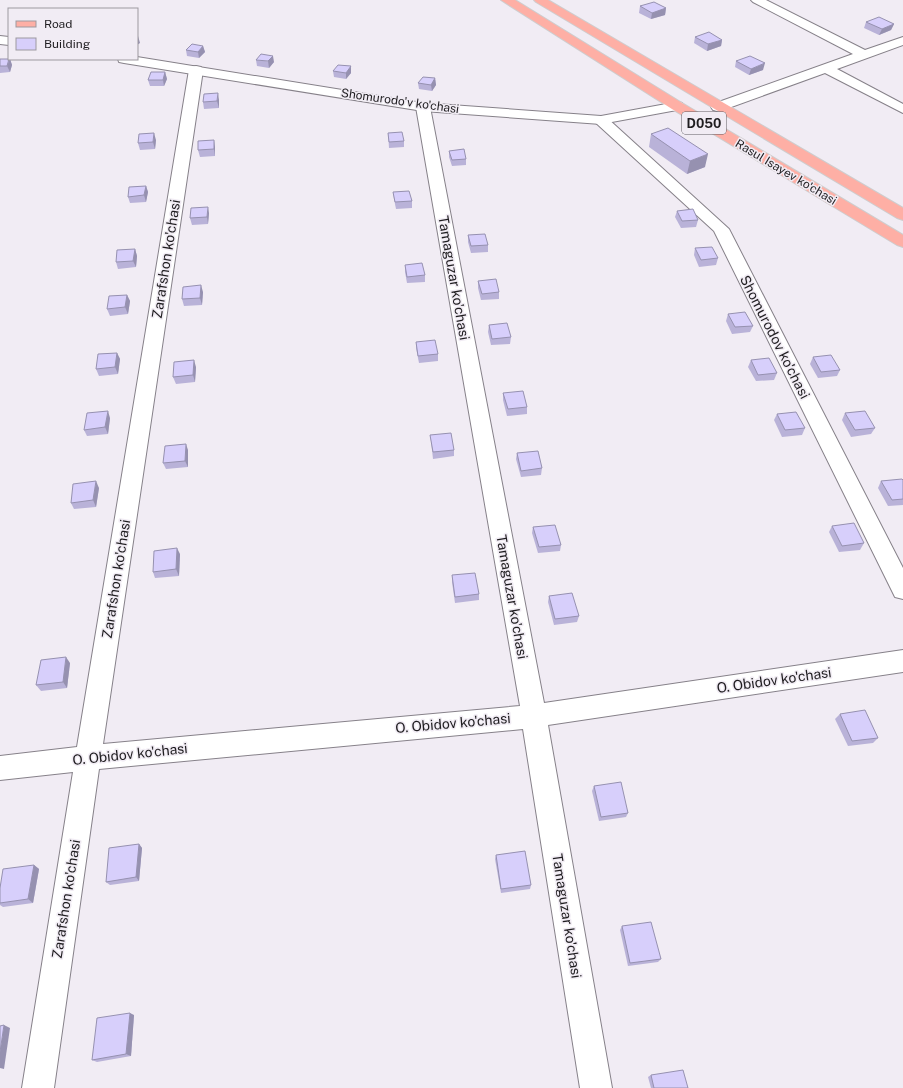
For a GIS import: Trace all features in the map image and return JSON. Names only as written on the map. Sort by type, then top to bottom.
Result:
[{"type":"main road","name":"Rasul Isayev ko'chasi","points":[[507,0],[677,106],[903,242]]},
{"type":"main road","name":"Rasul Isayev ko'chasi","points":[[540,0],[718,107],[903,215]]},
{"type":"street","points":[[757,0],[864,54]]},
{"type":"street","points":[[718,107],[903,40]]},
{"type":"street","name":"Shomurodo'v ko'chasi","points":[[131,60],[423,107],[602,120],[677,106]]},
{"type":"street","points":[[825,68],[903,109]]},
{"type":"street","name":"Zarafshon ko'chasi","points":[[38,1088],[88,758],[196,70]]},
{"type":"street","name":"Tamaguzar ko'chasi","points":[[423,107],[534,716],[596,1088]]},
{"type":"street","name":"Shomurodov ko'chasi","points":[[602,120],[721,229],[903,590]]},
{"type":"street","name":"O. Obidov ko'chasi","points":[[0,768],[88,758],[534,716],[903,661]]},
{"type":"building","points":[[654,2],[666,8],[652,13],[640,6]]},
{"type":"building","points":[[879,17],[894,24],[882,29],[866,22]]},
{"type":"building","points":[[709,32],[722,40],[708,44],[695,37]]},
{"type":"building","points":[[192,44],[203,46],[198,52],[186,50]]},
{"type":"building","points":[[261,54],[273,56],[268,61],[256,60]]},
{"type":"building","points":[[750,56],[765,63],[751,69],[736,61]]},
{"type":"building","points":[[0,59],[8,59],[7,66],[0,66]]},
{"type":"building","points":[[338,65],[351,66],[346,73],[333,71]]},
{"type":"building","points":[[151,72],[165,72],[163,80],[148,80]]},
{"type":"building","points":[[423,77],[435,78],[431,85],[418,83]]},
{"type":"building","points":[[218,93],[217,101],[203,102],[204,94]]},
{"type":"building","points":[[668,128],[708,154],[690,161],[651,134]]},
{"type":"building","points":[[402,132],[404,141],[389,142],[388,133]]},
{"type":"building","points":[[154,133],[153,142],[138,143],[139,134]]},
{"type":"building","points":[[214,140],[214,149],[198,150],[198,141]]},
{"type":"building","points":[[464,149],[466,159],[452,160],[449,151]]},
{"type":"building","points":[[146,186],[144,195],[128,197],[129,187]]},
{"type":"building","points":[[409,191],[412,201],[395,202],[393,192]]},
{"type":"building","points":[[208,207],[207,217],[190,218],[191,208]]},
{"type":"building","points":[[693,209],[698,220],[682,221],[677,211]]},
{"type":"building","points":[[485,234],[488,245],[471,246],[468,235]]},
{"type":"building","points":[[712,247],[718,258],[701,260],[695,248]]},
{"type":"building","points":[[135,249],[133,261],[116,262],[117,250]]},
{"type":"building","points":[[422,263],[425,275],[407,277],[405,265]]},
{"type":"building","points":[[496,279],[499,292],[482,294],[478,281]]},
{"type":"building","points":[[201,285],[200,298],[182,299],[183,287]]},
{"type":"building","points":[[127,295],[125,307],[107,309],[109,296]]},
{"type":"building","points":[[745,312],[753,326],[735,327],[728,314]]},
{"type":"building","points":[[507,323],[511,337],[492,339],[489,325]]},
{"type":"building","points":[[435,340],[438,354],[418,356],[416,342]]},
{"type":"building","points":[[117,353],[115,367],[96,369],[98,354]]},
{"type":"building","points":[[831,355],[840,370],[821,372],[813,357]]},
{"type":"building","points":[[769,358],[777,373],[758,375],[751,360]]},
{"type":"building","points":[[194,360],[193,375],[173,377],[174,362]]},
{"type":"building","points":[[523,391],[527,407],[508,409],[503,393]]},
{"type":"building","points":[[108,411],[105,427],[84,430],[87,413]]},
{"type":"building","points":[[865,411],[875,428],[855,430],[845,413]]},
{"type":"building","points":[[796,412],[805,428],[785,430],[777,414]]},
{"type":"building","points":[[451,433],[454,450],[433,452],[430,435]]},
{"type":"building","points":[[186,444],[185,461],[163,463],[165,446]]},
{"type":"building","points":[[538,451],[542,468],[521,471],[517,453]]},
{"type":"building","points":[[902,479],[903,499],[892,500],[881,481]]},
{"type":"building","points":[[96,481],[93,500],[71,503],[73,484]]},
{"type":"building","points":[[854,523],[864,543],[842,546],[832,526]]},
{"type":"building","points":[[555,525],[561,545],[539,547],[533,527]]},
{"type":"building","points":[[177,548],[176,569],[153,572],[154,551]]},
{"type":"building","points":[[475,573],[479,594],[455,597],[452,575]]},
{"type":"building","points":[[572,593],[579,616],[555,619],[549,596]]},
{"type":"building","points":[[66,657],[63,682],[36,685],[41,660]]},
{"type":"building","points":[[865,710],[878,738],[852,741],[840,714]]},
{"type":"building","points":[[621,782],[628,813],[601,817],[594,786]]},
{"type":"building","points":[[139,844],[136,877],[106,882],[109,848]]},
{"type":"building","points":[[525,851],[531,885],[501,889],[496,855]]},
{"type":"building","points":[[34,865],[28,899],[0,903],[0,888],[3,869]]},
{"type":"building","points":[[651,922],[661,959],[630,963],[622,926]]},
{"type":"building","points":[[130,1013],[126,1054],[92,1060],[97,1018]]},
{"type":"building","points":[[4,1025],[0,1052],[0,1026]]},
{"type":"building","points":[[683,1070],[688,1088],[654,1088],[651,1075]]}]
